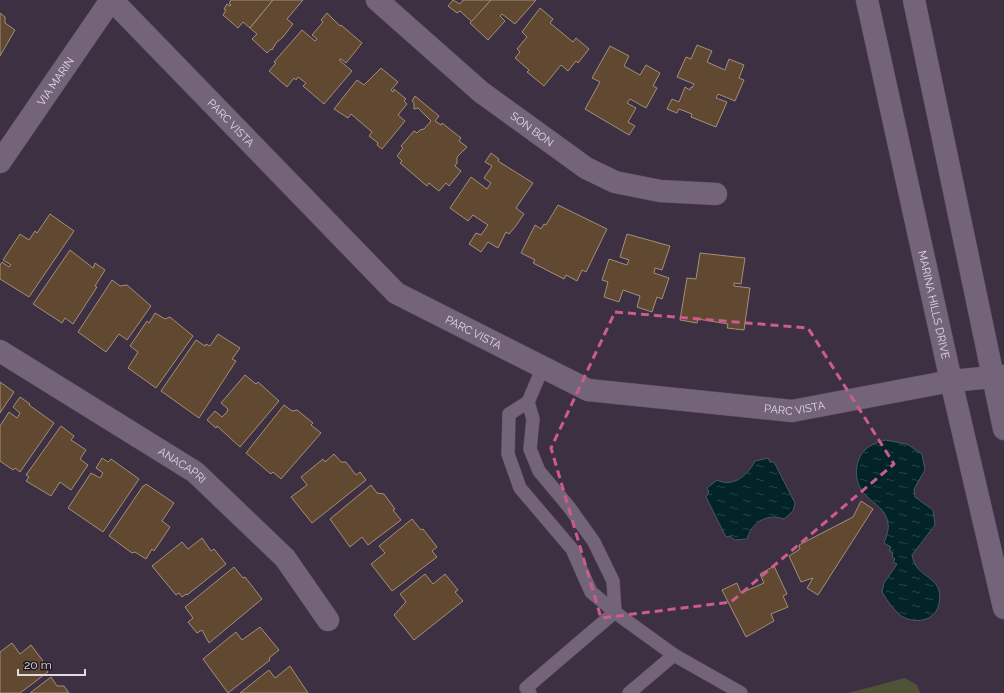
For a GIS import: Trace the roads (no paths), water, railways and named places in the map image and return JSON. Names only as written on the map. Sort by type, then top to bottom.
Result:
[{"type":"street","name":"VIA MARIN","points":[[4,149],[112,0]]},
{"type":"street","name":"PARC VISTA","points":[[112,0],[396,293],[588,390],[792,411],[951,381],[999,377]]},
{"type":"street","name":"SON BON","points":[[377,0],[481,92],[586,168],[615,182],[660,191],[716,194]]},
{"type":"street","name":"MARINA HILLS DRIVE","points":[[867,0],[951,381],[1004,608]]},
{"type":"street","points":[[914,0],[999,377],[1004,429]]},
{"type":"street","name":"ANACAPRI","points":[[0,351],[195,472],[285,558],[328,620]]},
{"type":"lane","points":[[543,367],[528,402],[509,414],[508,454],[520,488],[572,549],[591,592],[615,612],[674,655],[741,693]]},
{"type":"lane","points":[[528,402],[533,420],[530,449],[538,471],[569,507],[594,542],[613,581],[615,612]]},
{"type":"lane","points":[[530,693],[526,688],[615,612]]},
{"type":"lane","points":[[629,693],[674,655]]},
{"type":"water","points":[[885,440],[907,444],[922,454],[925,470],[914,489],[915,497],[933,510],[935,525],[912,555],[918,569],[936,585],[939,590],[940,598],[935,612],[926,619],[909,619],[899,614],[892,607],[882,592],[884,583],[897,564],[893,562],[895,559],[892,556],[893,553],[889,551],[891,547],[884,543],[888,531],[888,522],[883,511],[863,492],[857,480],[856,474],[858,461],[865,450],[875,443]]},
{"type":"water","points":[[768,458],[770,462],[774,462],[795,503],[793,511],[784,519],[772,517],[761,520],[752,528],[747,539],[735,540],[730,536],[726,537],[706,497],[709,492],[707,488],[717,480],[729,482],[739,479],[748,471],[755,461]]}]
